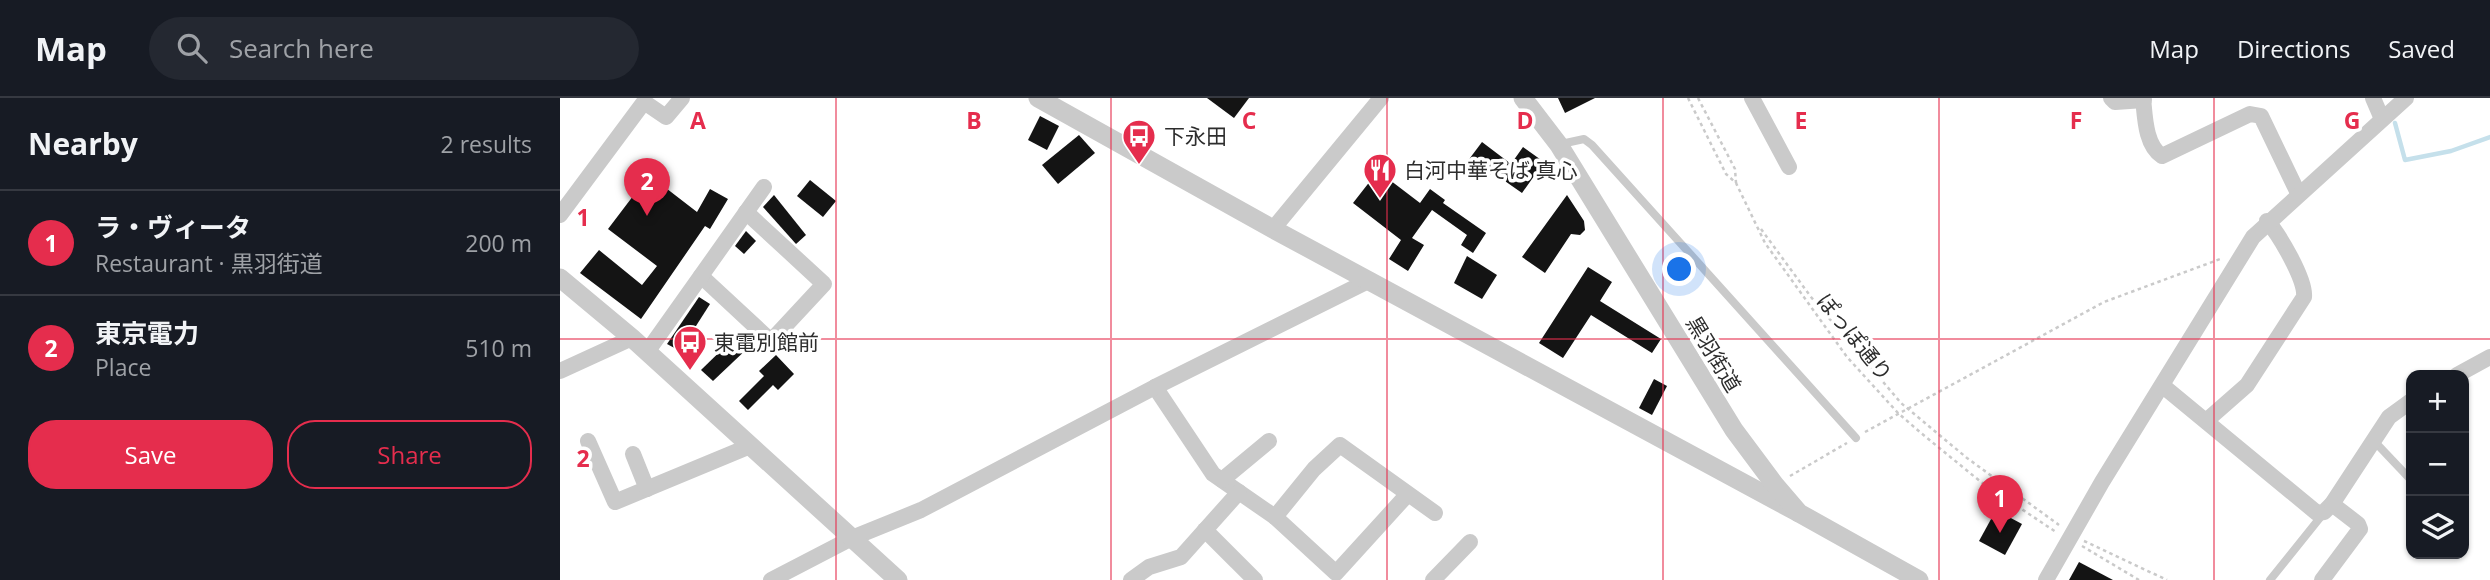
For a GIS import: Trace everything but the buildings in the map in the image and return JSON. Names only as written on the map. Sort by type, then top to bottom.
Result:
[{"type":"street","points":[[560,215],[644,102],[666,117],[682,98]]},
{"type":"street","points":[[1038,98],[1273,229],[1799,513]]},
{"type":"street","points":[[1273,229],[1381,98]]},
{"type":"street","points":[[2111,98],[2115,102],[2143,99],[2146,126],[2154,148],[2162,156],[2250,114],[2261,116],[2298,193]]},
{"type":"street","points":[[2373,98],[2382,119]]},
{"type":"street","points":[[2046,580],[2102,482],[2164,386],[2239,258],[2267,221],[2406,98]]},
{"type":"street","name":"黒羽街道","points":[[1531,100],[1734,430],[1775,485],[1799,513],[1919,580]]},
{"type":"street","points":[[1759,100],[1789,167]]},
{"type":"street","points":[[647,352],[764,187]]},
{"type":"street","points":[[701,276],[771,341],[824,284],[746,212]]},
{"type":"street","points":[[2206,421],[2247,385],[2304,297],[2303,286],[2283,244],[2267,221]]},
{"type":"street","points":[[560,278],[632,338],[898,580]]},
{"type":"street","points":[[771,580],[852,538],[922,510],[1155,387],[1370,280]]},
{"type":"street","points":[[560,371],[632,338]]},
{"type":"street","points":[[2467,370],[2490,358]]},
{"type":"street","points":[[2164,386],[2312,512],[2328,508],[2375,442],[2389,417],[2406,405]]},
{"type":"street","points":[[1155,387],[1213,474],[1275,517],[1340,577],[1407,495]]},
{"type":"street","points":[[589,441],[615,502],[750,446]]},
{"type":"street","points":[[1222,480],[1269,441]]},
{"type":"street","points":[[1275,517],[1314,469],[1340,445],[1435,513]]},
{"type":"street","points":[[633,454],[648,489]]},
{"type":"street","points":[[1131,580],[1149,567],[1181,557],[1239,492]]},
{"type":"street","points":[[2322,580],[2360,529],[2358,524],[2328,508]]},
{"type":"street","points":[[1205,530],[1255,580]]},
{"type":"street","points":[[1433,580],[1470,542]]},
{"type":"lane","points":[[1559,145],[1584,139],[1592,145],[1856,438]]},
{"type":"lane","points":[[2375,442],[2406,475]]},
{"type":"lane","points":[[2270,580],[2328,508]]},
{"type":"path","name":"ぽっぽ通り","points":[[1688,98],[1726,174],[1736,183],[1759,226],[1765,243],[1817,318],[1898,413],[1981,482],[2056,532],[2066,533],[1907,408]]},
{"type":"path","points":[[1698,98],[1735,169],[1736,183]]},
{"type":"path","points":[[1759,226],[1863,362],[1907,408]]},
{"type":"path","points":[[1775,485],[1898,413],[2104,302],[2224,258],[2239,258]]},
{"type":"path","points":[[2139,580],[2084,550],[2077,540],[2088,542],[2167,580]]},
{"type":"waterway","points":[[2395,123],[2405,160],[2451,151],[2490,137]]},
{"type":"place","name":"下永田","points":[[1139,166]]},
{"type":"place","name":"白河中華そば 真心","points":[[1380,200]]},
{"type":"place","name":"東京電力","points":[[647,216]]},
{"type":"place","name":"東電別館前","points":[[690,372]]},
{"type":"place","name":"ラ・ヴィータ","points":[[2000,533]]}]
